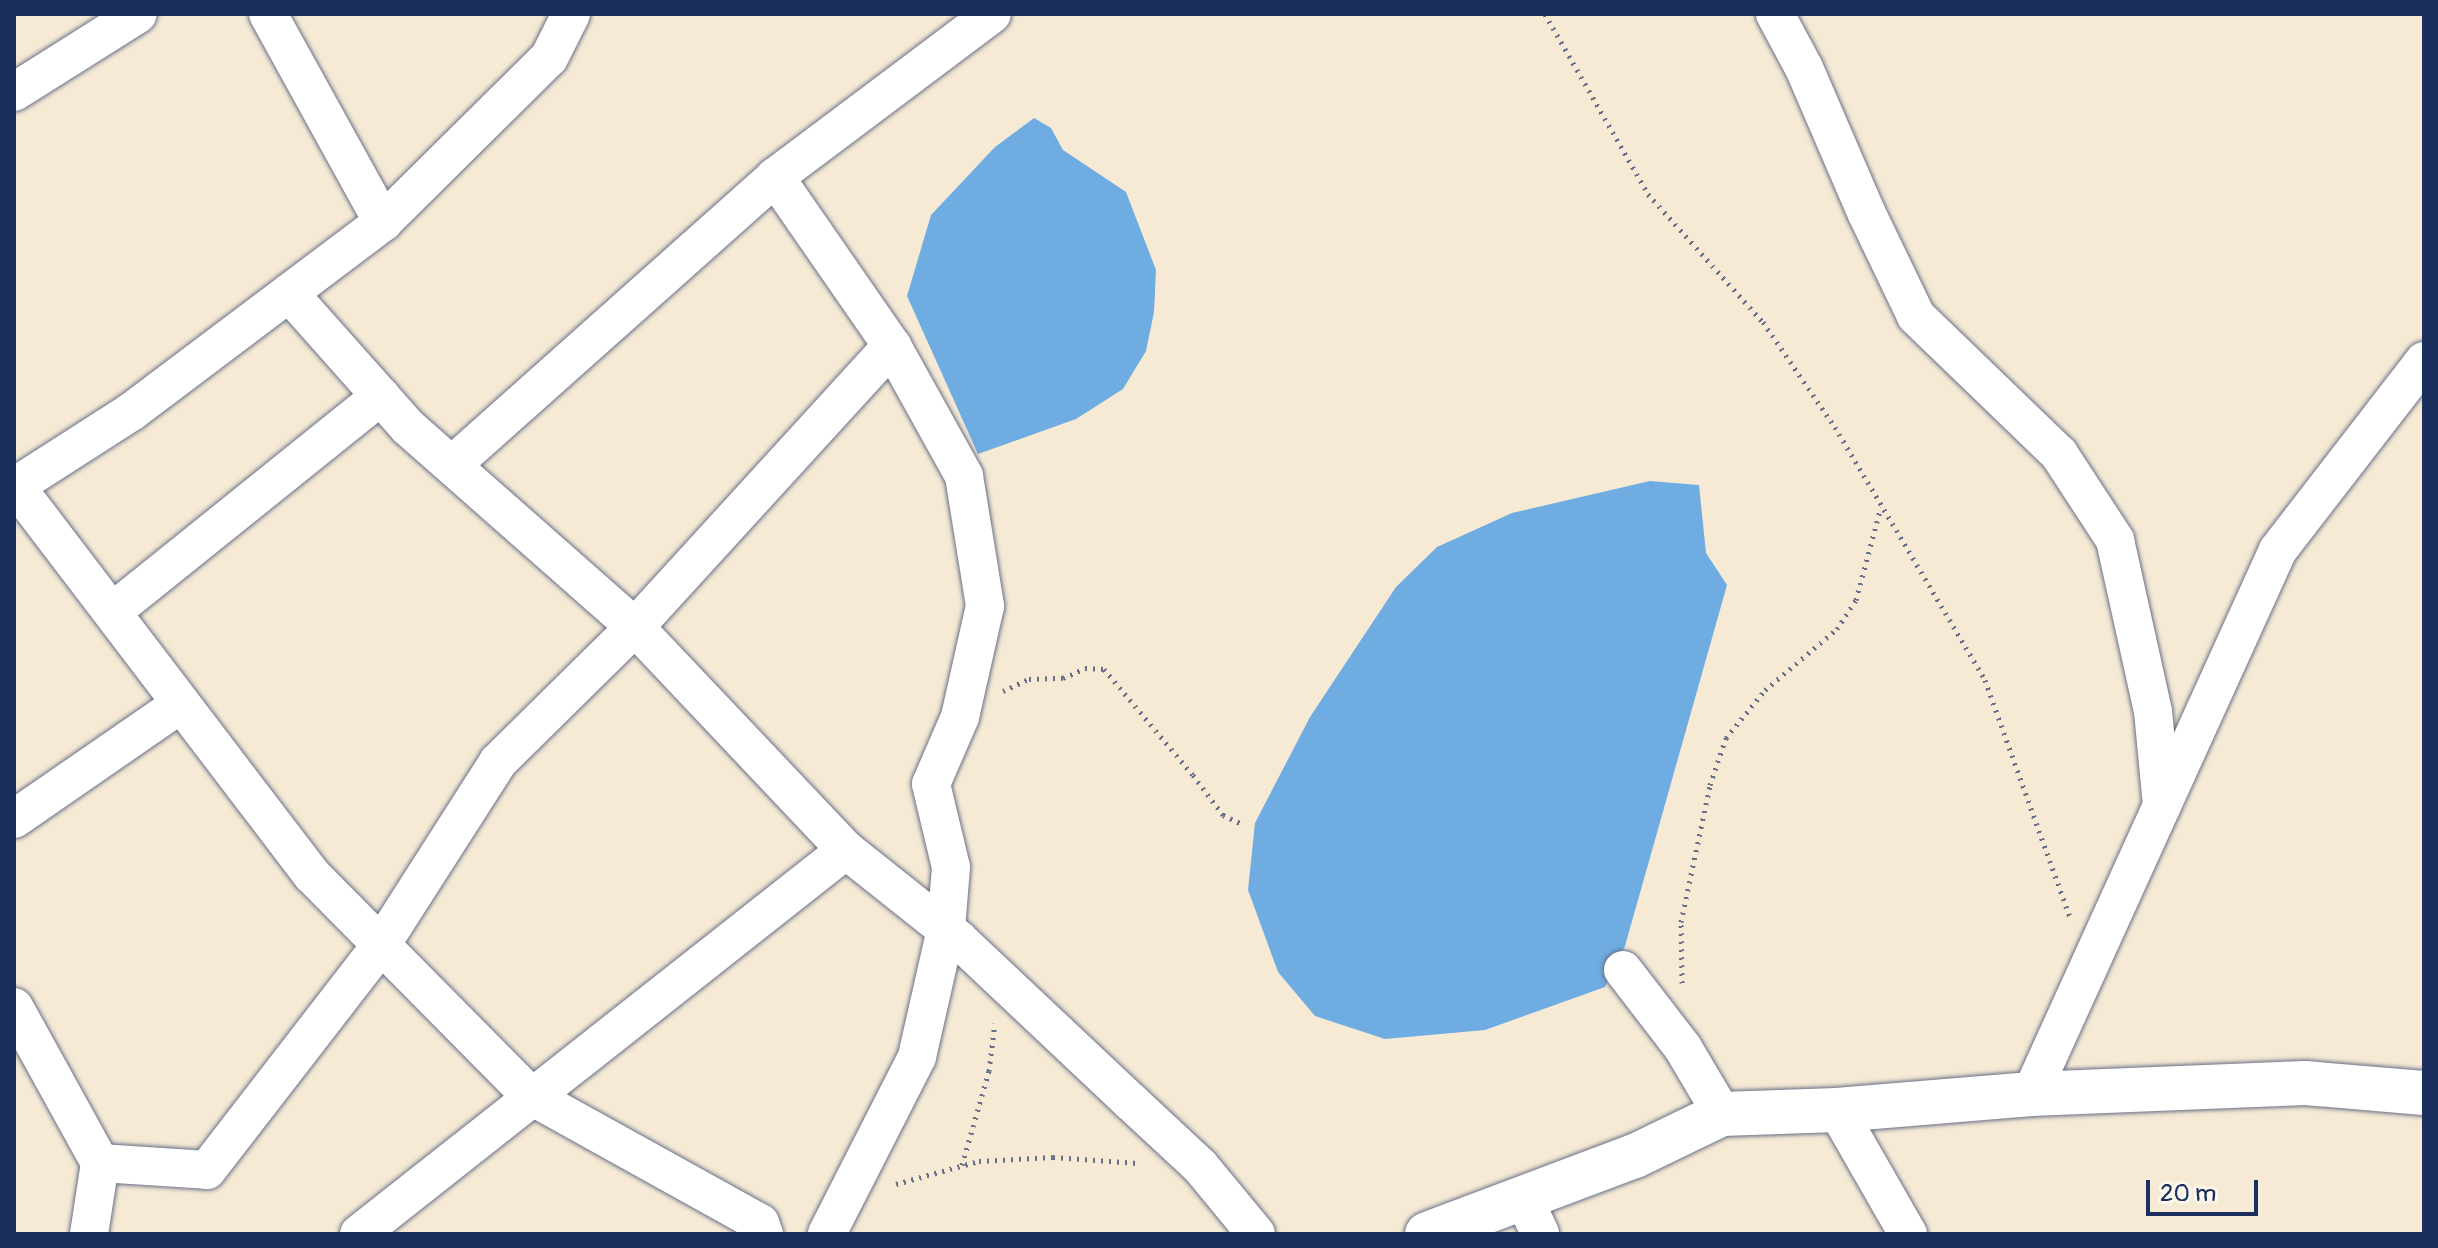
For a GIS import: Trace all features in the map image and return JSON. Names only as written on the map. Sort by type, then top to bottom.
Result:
[{"type":"street","points":[[14,92],[138,14]]},
{"type":"street","points":[[268,14],[383,222]]},
{"type":"street","points":[[571,14],[549,58],[383,222],[131,412],[15,486],[312,875],[531,1096],[760,1223],[764,1234]]},
{"type":"street","points":[[452,465],[775,177],[992,14]]},
{"type":"street","points":[[1775,14],[1804,68],[1867,214],[1916,316],[2059,454],[2115,540],[2153,711],[2162,806]]},
{"type":"street","points":[[775,177],[892,346],[964,476],[985,606],[962,710],[931,784],[951,867],[946,929],[917,1057],[827,1234]]},
{"type":"street","points":[[289,293],[408,427],[635,627],[846,850],[946,929],[1000,978],[1200,1166],[1256,1234]]},
{"type":"street","points":[[100,1163],[207,1170],[381,945],[498,762],[635,627],[892,346]]},
{"type":"street","points":[[2031,1094],[2278,550],[2424,361]]},
{"type":"street","points":[[112,612],[381,396]]},
{"type":"street","points":[[14,819],[181,704]]},
{"type":"street","points":[[359,1234],[846,850]]},
{"type":"street","points":[[1623,970],[1683,1048],[1722,1114]]},
{"type":"street","points":[[14,1007],[100,1163],[89,1234]]},
{"type":"street","points":[[1427,1234],[1532,1216],[1635,1156],[1722,1114],[1837,1110],[2031,1094],[2305,1083],[2424,1093]]},
{"type":"street","points":[[1837,1110],[1908,1234]]},
{"type":"path","points":[[1545,14],[1648,194],[1763,322],[1835,427],[1985,680],[2088,968]]},
{"type":"path","points":[[1682,985],[1681,922],[1710,785],[1726,738],[1765,690],[1837,629],[1856,600],[1881,507]]},
{"type":"path","points":[[962,710],[1029,679],[1063,678],[1085,668],[1104,669],[1223,815],[1242,824]]},
{"type":"path","points":[[962,1166],[989,1071],[1000,978]]},
{"type":"path","points":[[845,1197],[979,1161],[1053,1157],[1200,1166]]},
{"type":"water","points":[[1034,118],[1051,128],[1063,150],[1126,192],[1156,270],[1154,312],[1146,351],[1123,389],[1076,419],[978,454],[907,296],[931,215],[995,147]]},
{"type":"water","points":[[1650,481],[1699,485],[1706,553],[1727,585],[1625,946],[1605,987],[1485,1030],[1385,1039],[1315,1016],[1278,972],[1248,890],[1255,823],[1310,717],[1396,587],[1437,547],[1512,513]]}]
